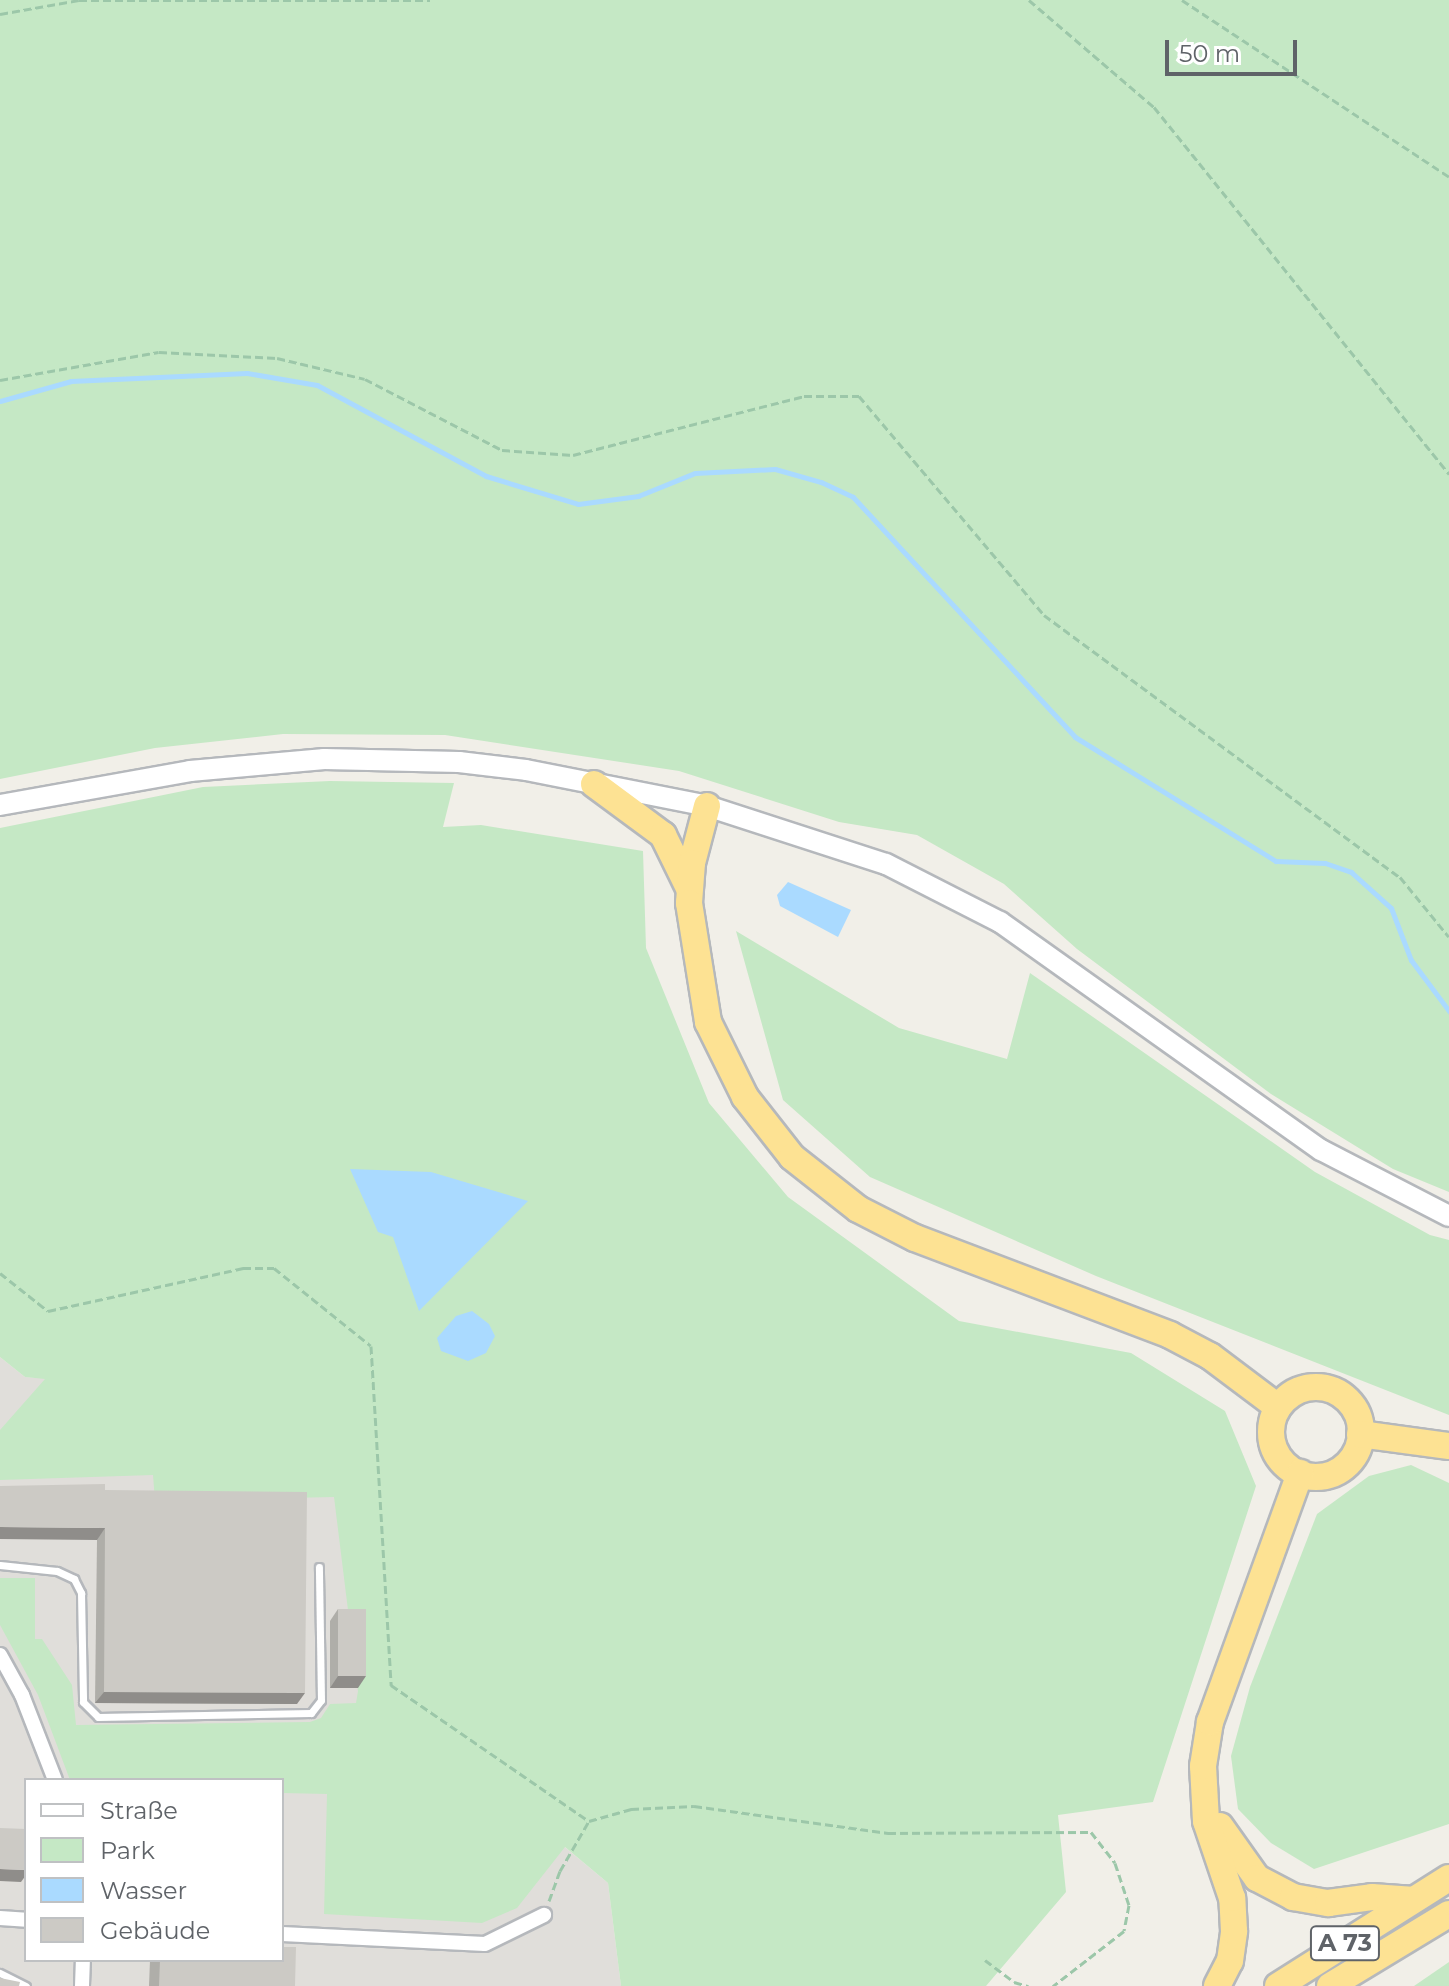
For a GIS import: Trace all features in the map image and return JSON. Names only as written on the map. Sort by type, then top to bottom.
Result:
[{"type":"highway","points":[[594,784],[663,835],[690,891]]},
{"type":"highway","points":[[707,806],[690,891],[695,961],[708,1022],[727,1066],[766,1127],[817,1180],[915,1238],[1170,1335],[1210,1356],[1278,1407]]},
{"type":"highway","points":[[1318,1386],[1338,1391],[1353,1404],[1360,1434],[1359,1449],[1345,1467],[1316,1477],[1286,1466],[1273,1446],[1271,1424],[1278,1407],[1297,1390],[1318,1386]]},
{"type":"highway","points":[[1360,1434],[1449,1446]]},
{"type":"highway","points":[[1217,1986],[1230,1961],[1234,1931],[1232,1898],[1206,1821],[1203,1766],[1210,1722],[1300,1473]]},
{"type":"highway","points":[[1205,1796],[1236,1855],[1257,1878],[1293,1897],[1328,1903],[1372,1897],[1411,1900]]},
{"type":"highway","name":"A 73","points":[[1278,1986],[1449,1878]]},
{"type":"highway","name":"A 73","points":[[1330,1986],[1449,1914]]},
{"type":"main road","points":[[0,805],[190,771],[324,759],[459,762],[707,806],[886,864],[1000,922],[1321,1150],[1449,1216]]},
{"type":"street","points":[[0,1655],[22,1695],[54,1778]]},
{"type":"street","points":[[284,1934],[485,1944],[544,1915]]},
{"type":"street","points":[[0,1918],[24,1920]]},
{"type":"street","points":[[82,1986],[83,1962]]},
{"type":"lane","points":[[0,1565],[57,1571],[74,1579],[81,1593],[83,1702],[98,1717],[311,1713],[321,1700],[319,1567]]},
{"type":"lane","points":[[0,1973],[26,1986]]},
{"type":"path","points":[[0,14],[79,0],[430,0]]},
{"type":"path","points":[[1029,0],[1154,107],[1449,474]]},
{"type":"path","points":[[1182,0],[1449,177]]},
{"type":"path","points":[[0,380],[159,352],[277,358],[365,379],[502,450],[573,455],[804,396],[859,396],[1044,615],[1400,877],[1449,937]]},
{"type":"path","points":[[0,1273],[48,1311],[243,1268],[274,1268],[371,1346],[391,1685],[589,1821]]},
{"type":"path","points":[[544,1915],[560,1871],[589,1821],[607,1813],[694,1806],[888,1833],[1091,1832],[1115,1863],[1129,1905],[1124,1931],[1053,1986]]},
{"type":"path","points":[[985,1960],[1014,1982],[1028,1986]]},
{"type":"shaded area","points":[[0,1357],[25,1377],[352,1397],[483,1779],[608,1883],[621,1986],[0,1986]]},
{"type":"green space","points":[[0,0],[1449,0],[1449,1192],[1393,1169],[1271,1094],[1077,949],[1004,884],[917,835],[839,822],[679,771],[445,735],[283,734],[155,748],[0,779]]},
{"type":"green space","points":[[330,781],[454,783],[443,827],[481,825],[643,851],[646,948],[709,1103],[788,1197],[959,1321],[1131,1353],[1225,1411],[1256,1486],[1153,1802],[1058,1815],[1066,1892],[986,1986],[621,1986],[608,1883],[565,1847],[517,1908],[482,1923],[324,1914],[327,1794],[284,1793],[284,1778],[69,1778],[38,1695],[0,1625],[0,1578],[35,1578],[35,1639],[42,1639],[72,1685],[76,1725],[310,1722],[321,1718],[330,1704],[356,1703],[358,1691],[334,1497],[155,1501],[153,1475],[0,1480],[0,1430],[45,1379],[25,1377],[0,1357],[0,828],[203,787]]},
{"type":"green space","points":[[736,931],[899,1028],[1007,1059],[1030,973],[1315,1172],[1430,1235],[1449,1240],[1449,1415],[1096,1276],[870,1177],[783,1100]]},
{"type":"green space","points":[[1411,1465],[1449,1483],[1449,1824],[1314,1869],[1271,1843],[1238,1809],[1231,1756],[1250,1687],[1317,1514],[1369,1476]]},
{"type":"green space","points":[[1449,1962],[1449,1986],[1414,1986]]},
{"type":"water","points":[[788,882],[851,910],[838,937],[780,906],[777,895]]},
{"type":"water","points":[[350,1169],[431,1172],[528,1201],[419,1311],[393,1237],[378,1232]]},
{"type":"water","points":[[472,1311],[489,1324],[495,1336],[486,1353],[468,1361],[441,1351],[437,1338],[456,1316]]},
{"type":"building","points":[[105,1484],[105,1490],[307,1492],[305,1693],[104,1692],[105,1528],[0,1527],[0,1486]]},
{"type":"building","points":[[338,1609],[366,1609],[366,1676],[338,1676]]},
{"type":"building","points":[[0,1828],[24,1829],[24,1870],[0,1869]]},
{"type":"building","points":[[284,1947],[296,1947],[295,1986],[159,1986],[160,1962],[284,1962]]},
{"type":"building","points":[[0,1978],[20,1982],[19,1986],[0,1986]]},
{"type":"waterway","points":[[0,401],[71,381],[247,373],[317,385],[486,476],[578,504],[638,496],[695,473],[775,469],[821,482],[853,497],[1075,737],[1276,861],[1325,863],[1351,872],[1391,908],[1411,960],[1449,1011]]}]
